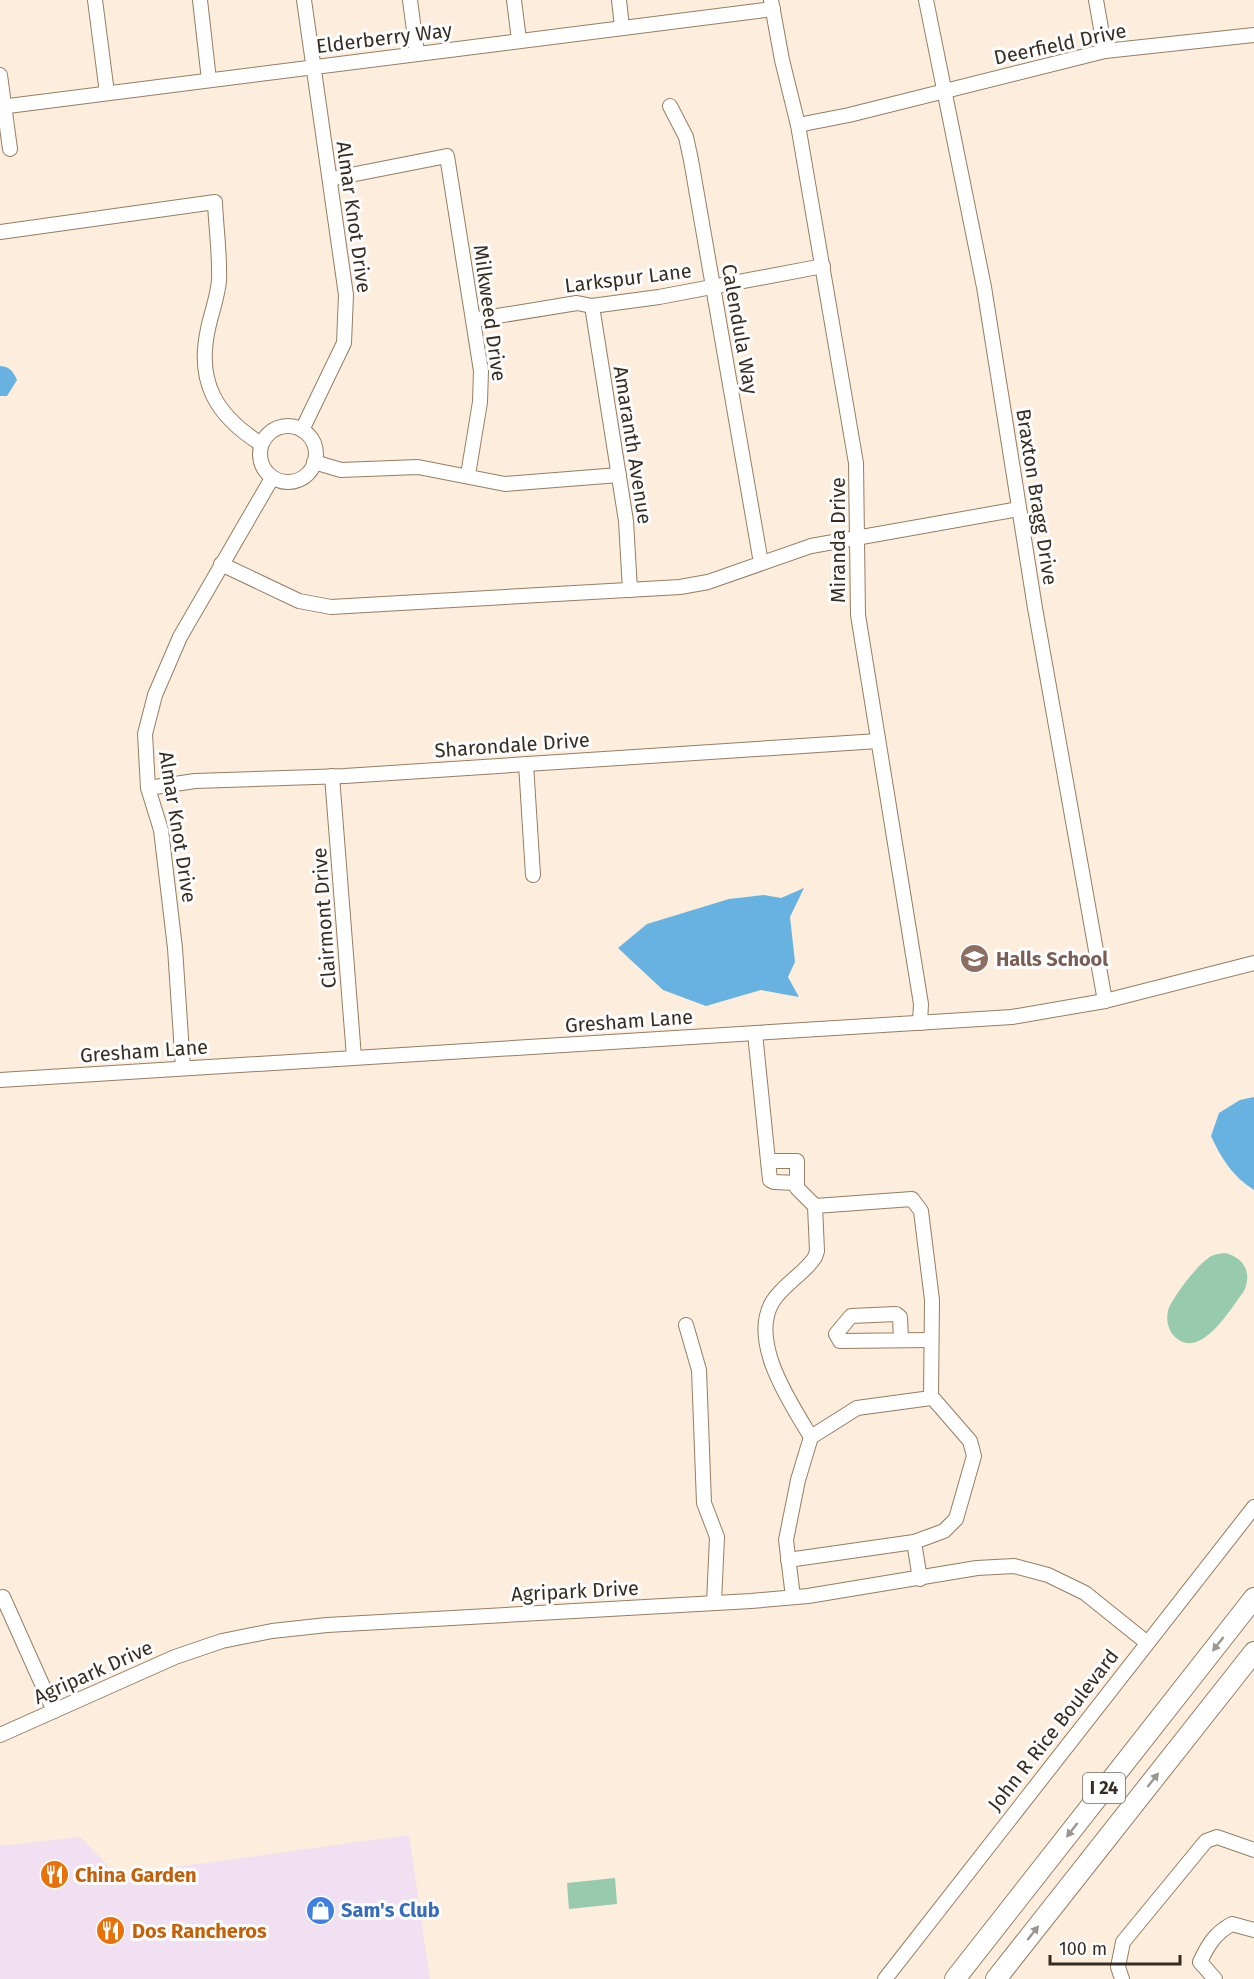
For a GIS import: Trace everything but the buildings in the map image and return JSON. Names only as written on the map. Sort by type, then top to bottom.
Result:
[{"type":"highway","name":"I 24","points":[[955,1979],[1254,1598]]},
{"type":"highway","name":"I 24","points":[[996,1979],[1254,1652]]},
{"type":"street","points":[[95,0],[107,93]]},
{"type":"street","points":[[200,0],[209,80]]},
{"type":"street","name":"Almar Knot Drive","points":[[302,430],[340,352],[346,333],[346,295],[304,0]]},
{"type":"street","points":[[410,0],[417,53]]},
{"type":"street","points":[[514,0],[519,40]]},
{"type":"street","points":[[619,0],[622,27]]},
{"type":"street","name":"Braxton Bragg Drive","points":[[926,0],[984,287],[1019,509],[1105,1002]]},
{"type":"street","points":[[1096,0],[1105,51]]},
{"type":"street","name":"Elderberry Way","points":[[2,107],[622,27],[772,4]]},
{"type":"street","name":"Miranda Drive","points":[[772,4],[782,60],[798,125],[856,464],[858,615],[921,1004],[920,1023]]},
{"type":"street","name":"Deerfield Drive","points":[[798,125],[1105,51],[1254,35]]},
{"type":"street","points":[[0,75],[2,107],[10,149]]},
{"type":"street","name":"Calendula Way","points":[[670,106],[688,145],[761,563]]},
{"type":"street","name":"Milkweed Drive","points":[[330,179],[447,156],[482,385],[468,475]]},
{"type":"street","points":[[0,232],[215,202],[219,282],[207,333],[204,369],[212,397],[247,435],[261,444]]},
{"type":"street","name":"Larkspur Lane","points":[[473,320],[577,303],[592,306],[713,287],[823,266]]},
{"type":"street","name":"Amaranth Avenue","points":[[592,306],[626,521],[630,590]]},
{"type":"street","points":[[292,426],[302,430],[314,445],[315,462],[305,476],[298,480],[289,482],[273,478],[260,461],[261,444],[276,429],[292,426]]},
{"type":"street","points":[[315,462],[341,470],[405,467],[468,475],[517,485],[619,476]]},
{"type":"street","name":"Almar Knot Drive","points":[[183,1068],[175,948],[162,842],[148,788],[145,734],[155,695],[180,637],[273,478]]},
{"type":"street","points":[[221,564],[299,601],[331,607],[680,587],[708,582],[811,546],[1019,509]]},
{"type":"street","name":"Sharondale Drive","points":[[148,788],[195,781],[332,776],[879,741]]},
{"type":"street","points":[[526,764],[533,875]]},
{"type":"street","name":"Clairmont Drive","points":[[332,776],[354,1057]]},
{"type":"street","name":"Gresham Lane","points":[[0,1080],[1012,1017],[1105,1002],[1254,963]]},
{"type":"street","points":[[755,1032],[770,1179],[774,1182],[797,1183]]},
{"type":"street","points":[[768,1161],[797,1161],[797,1188],[815,1206],[817,1251],[815,1257],[774,1300],[768,1310],[766,1334],[773,1367],[783,1391],[811,1437]]},
{"type":"street","points":[[788,1560],[914,1542],[944,1531],[956,1519],[974,1456],[970,1441],[931,1398],[930,1264],[918,1204],[912,1199],[815,1206]]},
{"type":"street","points":[[686,1325],[699,1370],[704,1503],[717,1537],[714,1603]]},
{"type":"street","points":[[901,1340],[930,1340]]},
{"type":"street","points":[[793,1597],[787,1532],[798,1480],[811,1437],[857,1408],[931,1398]]},
{"type":"street","name":"John R Rice Boulevard","points":[[885,1979],[1146,1642],[1254,1507]]},
{"type":"street","points":[[914,1542],[920,1579]]},
{"type":"street","name":"Agripark Drive","points":[[0,1735],[176,1657],[222,1641],[272,1631],[339,1624],[793,1597],[920,1579],[977,1568],[1014,1566],[1048,1575],[1085,1593],[1146,1642]]},
{"type":"street","points":[[3,1597],[54,1712]]},
{"type":"street","points":[[1122,1979],[1118,1967],[1123,1942],[1206,1840],[1217,1837],[1254,1850]]},
{"type":"street","points":[[1215,1979],[1200,1962],[1208,1944],[1221,1930],[1232,1924],[1254,1930]]},
{"type":"shaded area","points":[[409,1835],[430,1979],[0,1979],[0,1846],[81,1837],[116,1875]]},
{"type":"green space","points":[[1225,1253],[1238,1259],[1245,1267],[1247,1278],[1244,1291],[1223,1319],[1205,1337],[1195,1342],[1185,1343],[1175,1337],[1169,1328],[1167,1318],[1170,1306],[1185,1283],[1209,1257]]},
{"type":"green space","points":[[615,1878],[617,1904],[569,1909],[567,1883]]},
{"type":"water","points":[[0,366],[11,370],[17,380],[7,396],[0,396]]},
{"type":"water","points":[[804,888],[790,917],[795,962],[788,977],[799,997],[761,990],[706,1006],[663,990],[618,948],[647,924],[729,899],[764,895],[781,898]]},
{"type":"water","points":[[1254,1097],[1254,1190],[1228,1166],[1211,1136],[1219,1113],[1240,1100]]},
{"type":"place","name":"Halls School","points":[[975,959]]},
{"type":"place","name":"China Garden","points":[[54,1875]]},
{"type":"place","name":"Sam's Club","points":[[320,1910]]},
{"type":"place","name":"Dos Rancheros","points":[[111,1931]]}]
